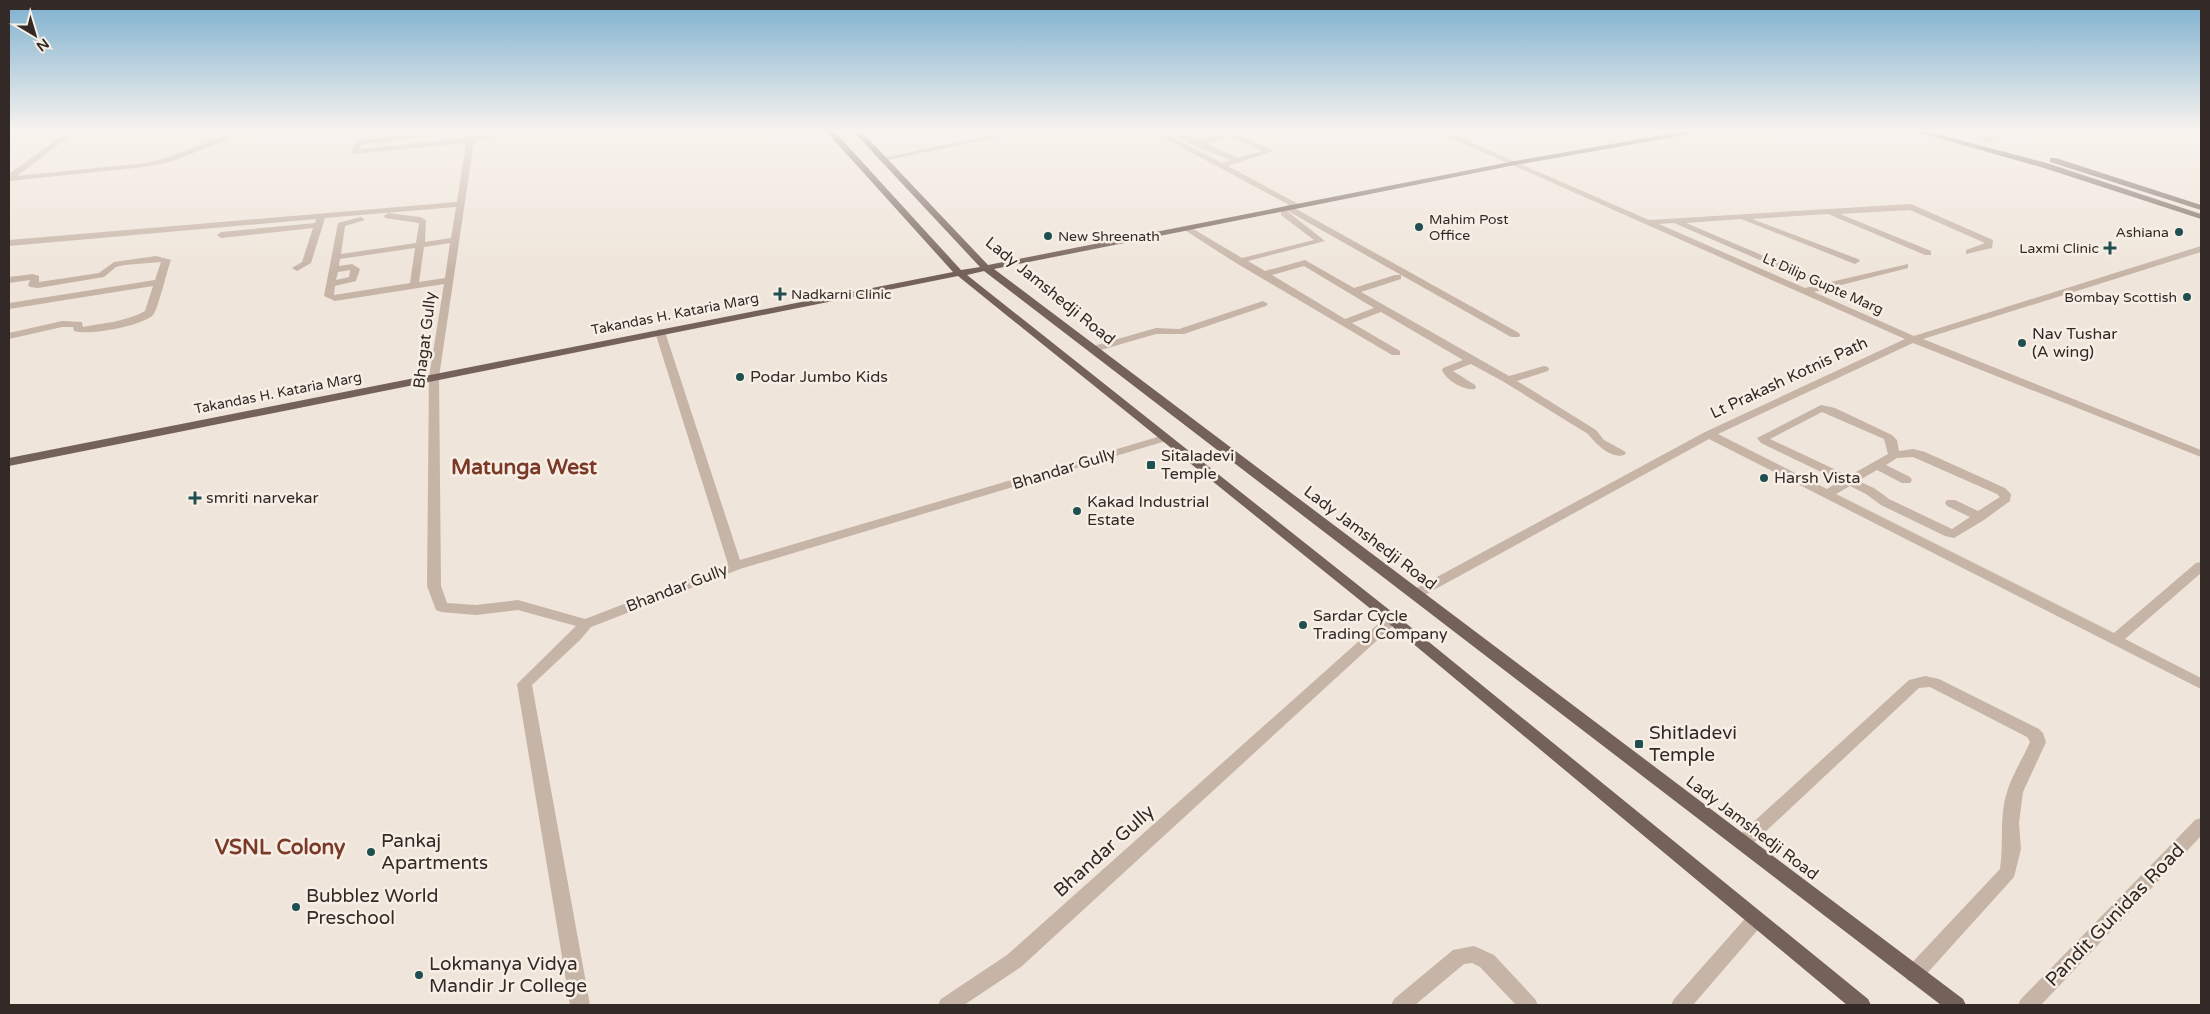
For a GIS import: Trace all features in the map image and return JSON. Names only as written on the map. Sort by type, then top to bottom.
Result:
[{"type":"main road","points":[[872,177],[958,273],[1392,619],[1861,1005]]},
{"type":"main road","name":"Lady Jamshedji Road","points":[[901,177],[986,268],[1956,1005]]},
{"type":"main road","name":"Takandas H. Kataria Marg","points":[[9,462],[434,376],[1447,177]]},
{"type":"main road","points":[[2080,177],[2201,217]]},
{"type":"main road","points":[[2108,177],[2201,208]]},
{"type":"street","points":[[9,179],[25,177]]},
{"type":"street","name":"Bhagat Gully","points":[[465,177],[434,376],[434,586],[441,607],[476,610],[518,605],[586,624]]},
{"type":"street","points":[[1239,177],[1289,208],[1515,335]]},
{"type":"street","name":"Lt Dilip Gupte Marg","points":[[1546,177],[1913,339],[2201,454]]},
{"type":"street","points":[[9,242],[461,204]]},
{"type":"street","points":[[1649,222],[1905,207],[1917,209],[1990,242],[1989,246],[1969,252]]},
{"type":"street","points":[[1239,261],[1322,241],[1289,208]]},
{"type":"street","points":[[1826,212],[1928,253]]},
{"type":"street","points":[[297,268],[306,263],[322,216]]},
{"type":"street","points":[[414,286],[423,222],[395,216],[360,220],[341,225],[328,296],[335,298],[414,286],[449,280]]},
{"type":"street","points":[[1740,217],[1855,261]]},
{"type":"street","points":[[1675,220],[1806,276]]},
{"type":"street","points":[[227,224],[220,236],[318,225]]},
{"type":"street","points":[[1186,229],[1396,353]]},
{"type":"street","points":[[336,257],[456,240]]},
{"type":"street","name":"Lt Prakash Kotnis Path","points":[[1416,594],[1709,434],[1913,339],[2201,248]]},
{"type":"street","points":[[1285,251],[1508,380],[1592,432],[1600,442],[1620,453]]},
{"type":"street","points":[[9,280],[33,277],[36,278],[33,285],[38,285],[101,275],[119,263],[164,258],[166,260],[148,313],[137,320],[81,330],[78,329],[78,324],[62,324],[9,336]]},
{"type":"street","points":[[1263,275],[1305,263]]},
{"type":"street","points":[[1806,291],[1905,266]]},
{"type":"street","points":[[330,285],[353,279],[355,269],[352,267],[333,270]]},
{"type":"street","points":[[1353,291],[1398,277]]},
{"type":"street","points":[[9,306],[158,282]]},
{"type":"street","points":[[1094,349],[1156,331],[1180,332],[1263,304]]},
{"type":"street","points":[[1343,323],[1382,308]]},
{"type":"street","points":[[660,332],[734,566]]},
{"type":"street","points":[[1471,360],[1447,370],[1449,375],[1471,387]]},
{"type":"street","points":[[1508,380],[1544,368]]},
{"type":"street","points":[[1827,494],[1850,481],[1894,455],[1913,453],[1921,454],[2005,494],[2006,498],[1954,534],[1950,533],[1885,502],[1875,493],[1850,481],[1765,440],[1764,436],[1818,409],[1826,408],[1888,436],[1891,440],[1894,455]]},
{"type":"street","points":[[1709,434],[2201,684]]},
{"type":"street","name":"Bhandar Gully","points":[[580,1005],[524,684],[586,624],[734,566],[1165,438]]},
{"type":"street","points":[[1877,465],[1906,480]]},
{"type":"street","points":[[1951,503],[1980,516]]},
{"type":"street","points":[[2115,640],[2201,566]]},
{"type":"street","name":"Bhandar Gully","points":[[948,1005],[1014,961],[1392,619]]},
{"type":"street","points":[[1742,842],[1919,681],[1934,683],[2033,733],[2037,737],[2038,742],[2015,792],[2011,824],[2012,849],[2008,872],[1914,974]]},
{"type":"street","name":"Pandit Gunidas Road","points":[[2028,1005],[2201,825]]},
{"type":"street","points":[[1681,1005],[1756,919]]},
{"type":"street","points":[[1401,1005],[1460,956],[1474,954],[1487,961],[1528,1005]]},
{"type":"place","name":"Mahim Post Office","points":[[1419,227]]},
{"type":"place","name":"Ashiana","points":[[2179,232]]},
{"type":"place","name":"New Shreenath","points":[[1048,236]]},
{"type":"place","name":"Laxmi Clinic","points":[[2110,248]]},
{"type":"place","name":"Nadkarni Clinic","points":[[780,294]]},
{"type":"place","name":"Bombay Scottish","points":[[2187,297]]},
{"type":"place","name":"Nav Tushar (A wing)","points":[[2022,343]]},
{"type":"place","name":"Podar Jumbo Kids","points":[[740,377]]},
{"type":"place","name":"Sitaladevi Temple","points":[[1151,465]]},
{"type":"place","name":"Harsh Vista","points":[[1764,478]]},
{"type":"place","name":"smriti narvekar","points":[[195,498]]},
{"type":"place","name":"Kakad Industrial Estate","points":[[1077,511]]},
{"type":"place","name":"Sardar Cycle Trading Company","points":[[1303,625]]},
{"type":"place","name":"Shitladevi Temple","points":[[1639,744]]},
{"type":"place","name":"Pankaj Apartments","points":[[371,852]]},
{"type":"place","name":"Bubblez World Preschool","points":[[296,907]]},
{"type":"place","name":"Lokmanya Vidya Mandir Jr College","points":[[419,975]]},
{"type":"district","name":"Matunga West","points":[[524,467]]},
{"type":"district","name":"VSNL Colony","points":[[280,847]]}]
